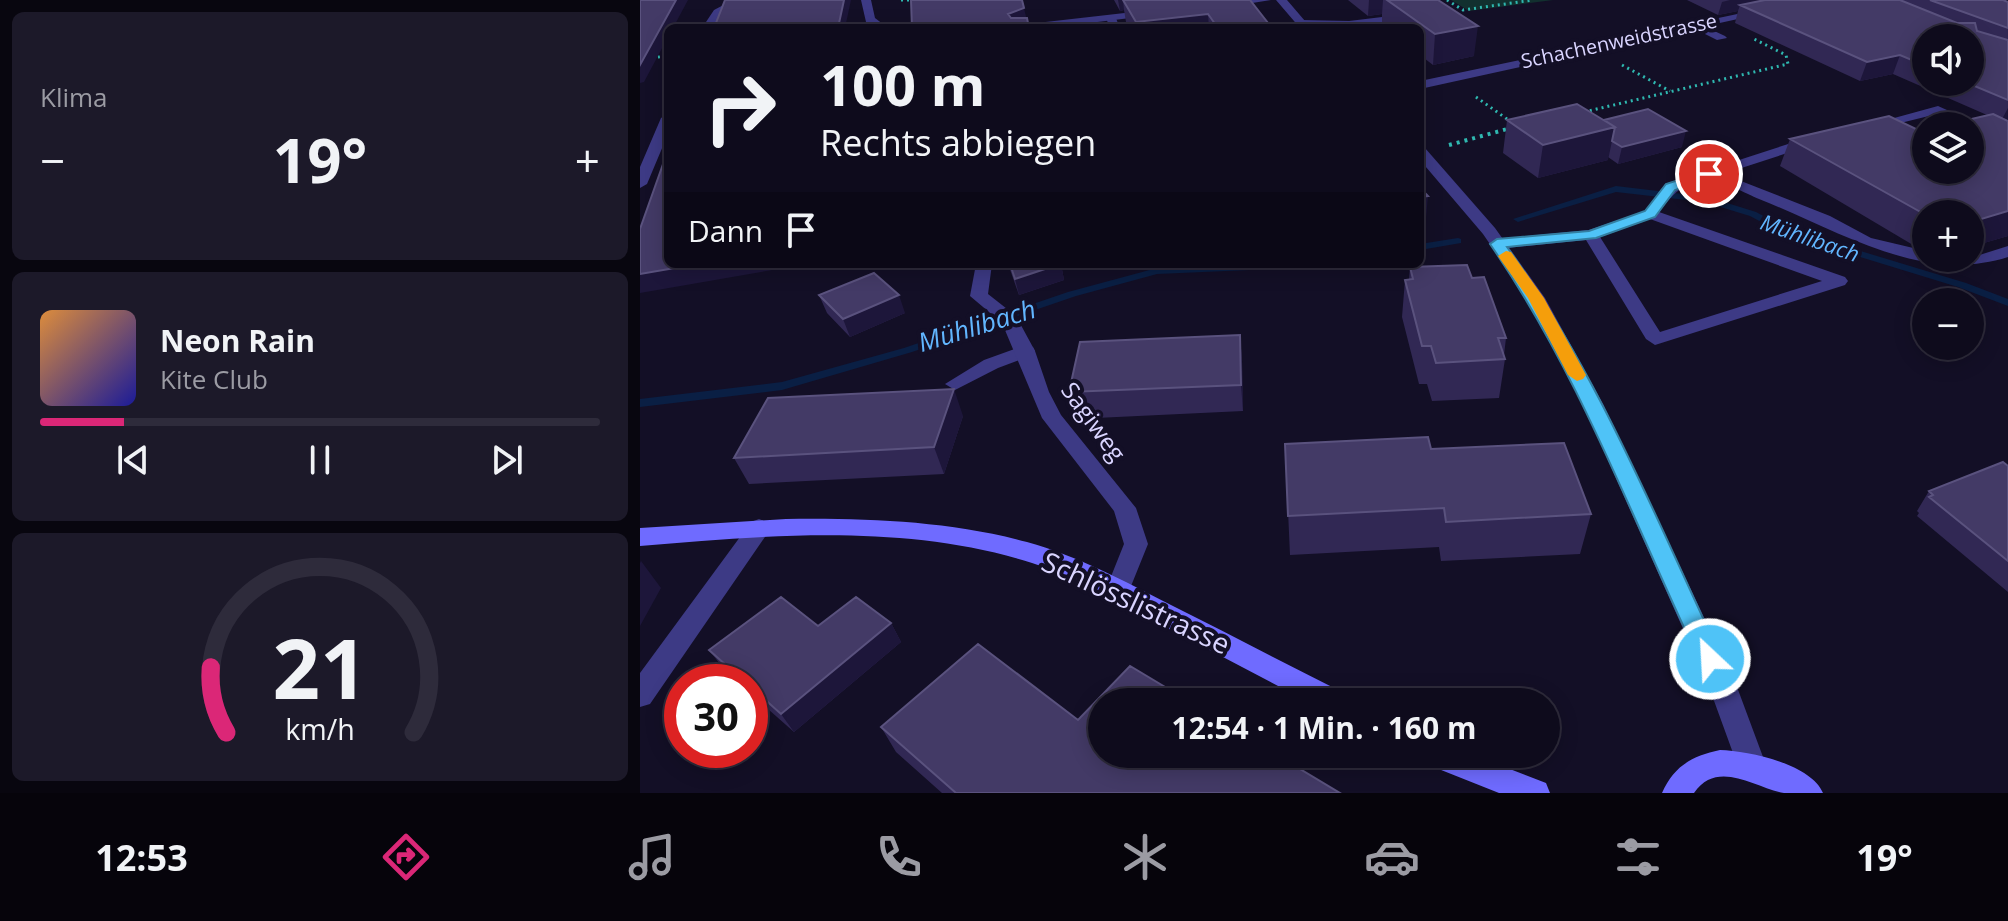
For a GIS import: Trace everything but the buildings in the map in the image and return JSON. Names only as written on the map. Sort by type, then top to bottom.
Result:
[{"type":"main road","name":"Schlösslistrasse","points":[[640,537],[759,528],[849,527],[934,532],[1029,552],[1118,589],[1307,688]]},
{"type":"main road","points":[[1677,793],[1680,785],[1699,770],[1723,763],[1751,765],[1786,778],[1808,793]]},
{"type":"main road","points":[[1472,768],[1535,793]]},
{"type":"street","points":[[709,24],[719,9],[745,0]]},
{"type":"street","points":[[866,0],[866,12],[876,24]]},
{"type":"street","points":[[1113,23],[1163,12],[1157,0]]},
{"type":"street","points":[[1208,7],[1266,0]]},
{"type":"street","points":[[1281,0],[1303,24]]},
{"type":"street","name":"Schachenweidstrasse","points":[[1424,84],[1819,0]]},
{"type":"street","points":[[1349,24],[1407,17]]},
{"type":"street","points":[[1695,25],[1721,38]]},
{"type":"street","points":[[1851,131],[1938,110],[1993,135],[2008,131]]},
{"type":"street","points":[[640,184],[664,127]]},
{"type":"street","points":[[1497,244],[1591,235],[1654,208],[1670,187],[1822,138]]},
{"type":"street","points":[[1428,149],[1536,298],[1593,404],[1723,687],[1751,765]]},
{"type":"street","points":[[1709,174],[1824,219],[1865,241],[1912,253]]},
{"type":"street","points":[[1591,235],[1655,339],[1839,281],[1654,208]]},
{"type":"street","points":[[1984,258],[2008,251]]},
{"type":"street","name":"Sagiweg","points":[[983,268],[979,296],[1010,320],[1026,351],[1039,392],[1052,418],[1125,508],[1136,544],[1118,589]]},
{"type":"street","points":[[955,384],[991,364],[1026,351]]},
{"type":"street","points":[[640,695],[759,528]]},
{"type":"path","points":[[901,0],[925,0]]},
{"type":"path","points":[[1447,0],[1463,10],[1533,0]]},
{"type":"path","points":[[1579,113],[1788,64],[1786,55],[1776,49],[1714,21]]},
{"type":"path","points":[[1590,48],[1671,92]]},
{"type":"path","points":[[640,59],[664,56]]},
{"type":"path","points":[[1428,149],[1518,127],[1449,78]]},
{"type":"green space","points":[[1451,0],[1553,0],[1469,11]]},
{"type":"waterway","name":"Mühlibach","points":[[1518,219],[1616,189],[1705,199],[1753,214],[1785,231],[1962,285],[2008,303]]},
{"type":"waterway","name":"Mühlibach","points":[[1424,246],[1458,241]]},
{"type":"waterway","name":"Mühlibach","points":[[640,403],[782,386],[908,350],[1072,294],[1157,271],[1225,268]]},
{"type":"slow traffic","points":[[1506,256],[1536,298],[1577,375]]},
{"type":"route","points":[[1709,174],[1670,187],[1650,214],[1591,235],[1497,244],[1536,298],[1593,404],[1710,659]]}]
